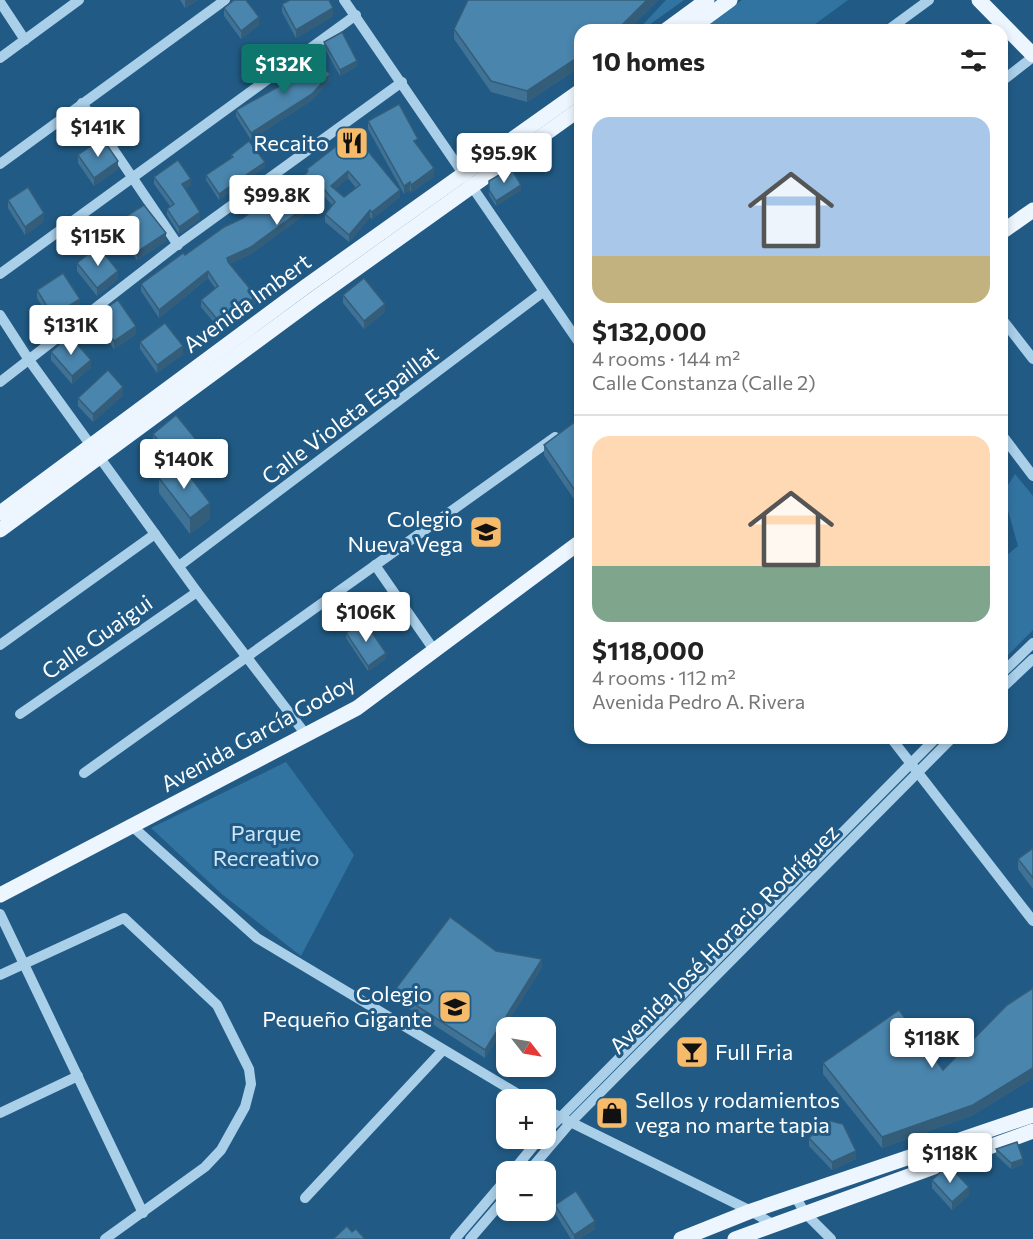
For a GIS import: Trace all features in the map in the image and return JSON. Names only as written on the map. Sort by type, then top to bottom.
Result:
[{"type":"main road","points":[[674,24],[707,0]]},
{"type":"main road","points":[[697,24],[730,0]]},
{"type":"main road","points":[[978,0],[1002,24]]},
{"type":"main road","points":[[1008,31],[1033,56]]},
{"type":"main road","name":"Avenida Imbert","points":[[0,530],[97,450],[310,293],[464,174],[574,95]]},
{"type":"main road","name":"Avenida Imbert","points":[[310,293],[473,187],[574,113]]},
{"type":"main road","points":[[1008,228],[1033,210]]},
{"type":"main road","name":"Avenida Imbert","points":[[0,513],[97,450]]},
{"type":"main road","name":"Avenida García Godoy","points":[[0,895],[357,708],[574,546]]},
{"type":"main road","points":[[681,1239],[752,1211],[796,1198],[1033,1115]]},
{"type":"main road","points":[[735,1239],[1033,1131]]},
{"type":"street","points":[[0,58],[79,0]]},
{"type":"street","points":[[0,164],[225,0]]},
{"type":"street","points":[[344,0],[574,336]]},
{"type":"street","points":[[896,24],[929,0]]},
{"type":"street","points":[[0,2],[25,40]]},
{"type":"street","points":[[0,274],[356,15]]},
{"type":"street","points":[[1008,76],[1033,56]]},
{"type":"street","points":[[0,382],[178,245],[402,82]]},
{"type":"street","points":[[82,104],[178,245]]},
{"type":"street","name":"Calle Violeta Espaillat","points":[[179,566],[543,292]]},
{"type":"street","points":[[0,315],[29,360],[97,450],[197,592],[307,736]]},
{"type":"street","points":[[1008,327],[1033,359]]},
{"type":"street","points":[[84,773],[562,433]]},
{"type":"street","points":[[1008,443],[1033,476]]},
{"type":"street","points":[[0,645],[155,534]]},
{"type":"street","points":[[375,565],[434,650]]},
{"type":"street","name":"Calle Guaigui","points":[[20,714],[197,592]]},
{"type":"street","points":[[1008,667],[1033,643]]},
{"type":"street","points":[[1008,682],[1033,659]]},
{"type":"street","points":[[896,744],[947,813],[1033,921]]},
{"type":"street","name":"Avenida José Horacio Rodríguez","points":[[537,1161],[570,1123],[915,767],[932,744]]},
{"type":"street","name":"Avenida José Horacio Rodríguez","points":[[556,1120],[915,767],[944,744]]},
{"type":"street","points":[[133,827],[257,938],[509,1089]]},
{"type":"street","points":[[0,914],[143,1213]]},
{"type":"street","points":[[0,975],[120,917],[127,919],[217,1005],[244,1060],[251,1084],[245,1107],[221,1150],[205,1167],[105,1239]]},
{"type":"street","points":[[305,1198],[443,1050]]},
{"type":"street","points":[[0,1113],[78,1076]]},
{"type":"street","points":[[556,1115],[752,1211],[774,1224]]},
{"type":"street","points":[[521,1161],[531,1149]]},
{"type":"street","points":[[455,1239],[496,1191]]},
{"type":"street","points":[[796,1198],[806,1213],[831,1239]]},
{"type":"street","points":[[470,1239],[496,1209]]},
{"type":"green space","points":[[666,0],[684,0],[650,24],[644,24]]},
{"type":"green space","points":[[742,0],[848,0],[815,24],[708,24]]},
{"type":"green space","points":[[1015,474],[1033,496],[1033,630],[1008,655],[1008,554],[1018,546],[1008,511],[1008,485]]},
{"type":"green space","name":"Parque Recreativo","points":[[286,762],[354,855],[301,956],[223,895],[151,828]]},
{"type":"building","points":[[234,0],[246,0],[259,17],[241,31],[224,8]]},
{"type":"building","points":[[290,0],[329,0],[333,8],[296,30],[282,4]]},
{"type":"building","points":[[468,0],[647,0],[623,24],[574,24],[574,60],[527,91],[491,81],[454,29]]},
{"type":"building","points":[[342,32],[357,61],[340,70],[324,42]]},
{"type":"building","points":[[310,55],[330,74],[312,94],[251,133],[236,110],[285,83],[283,81],[301,70],[298,67]]},
{"type":"building","points":[[399,104],[418,139],[414,141],[434,168],[411,185],[410,182],[404,186],[368,121]]},
{"type":"building","points":[[353,133],[400,190],[372,212],[370,210],[349,235],[325,214],[335,202],[323,188],[308,205],[251,247],[227,258],[256,296],[222,325],[201,300],[218,286],[208,271],[159,310],[141,284],[183,253],[185,255],[224,227],[243,218],[281,188],[286,196],[308,171],[307,169]],"holes":[[[348,171],[360,185],[344,197],[331,186]]]},
{"type":"building","points":[[102,138],[118,161],[94,178],[78,155]]},
{"type":"building","points":[[249,141],[265,162],[219,194],[206,175],[233,157],[231,155]]},
{"type":"building","points":[[178,160],[191,179],[182,184],[200,212],[179,227],[167,209],[174,204],[154,177]]},
{"type":"building","points":[[511,168],[521,185],[496,201],[489,190],[489,181]]},
{"type":"building","points":[[28,187],[44,213],[25,227],[8,200]]},
{"type":"building","points":[[144,205],[166,233],[137,252],[117,222]]},
{"type":"building","points":[[98,246],[118,271],[97,288],[77,263]]},
{"type":"building","points":[[63,273],[80,299],[53,316],[37,290]]},
{"type":"building","points":[[364,278],[385,304],[364,321],[343,295]]},
{"type":"building","points":[[118,300],[136,326],[114,341],[96,315]]},
{"type":"building","points":[[165,323],[183,346],[157,365],[140,342]]},
{"type":"building","points":[[69,335],[91,360],[72,376],[51,352]]},
{"type":"building","points":[[108,370],[123,387],[93,414],[78,398]]},
{"type":"building","points":[[176,415],[207,453],[186,471],[179,462],[177,464],[153,434]]},
{"type":"building","points":[[574,422],[574,489],[544,445]]},
{"type":"building","points":[[179,462],[210,503],[190,518],[159,478]]},
{"type":"building","points":[[364,621],[386,653],[368,666],[346,633]]},
{"type":"building","points":[[1033,848],[1033,878],[1018,859]]},
{"type":"building","name":"Colegio Pequeño Gigante","points":[[450,917],[496,951],[542,959],[506,1017],[496,1017],[496,1032],[485,1050],[394,991]]},
{"type":"building","points":[[1033,988],[1033,1068],[973,1105],[882,1137],[823,1063],[899,1010],[943,1070],[1007,1005]]},
{"type":"building","points":[[827,1120],[843,1124],[856,1151],[832,1162],[809,1138]]},
{"type":"building","points":[[1017,1142],[1023,1159],[1011,1163],[996,1149]]},
{"type":"building","points":[[948,1165],[969,1187],[952,1202],[932,1180]]},
{"type":"building","points":[[576,1191],[595,1221],[574,1235],[556,1204]]},
{"type":"building","points":[[347,1226],[352,1232],[356,1229],[365,1239],[333,1239]]},
{"type":"place","name":"Recaito","points":[[352,143]]},
{"type":"place","name":"Colegio Nueva Vega","points":[[486,532]]},
{"type":"place","name":"Colegio Pequeño Gigante","points":[[455,1007]]},
{"type":"place","name":"Full Fria","points":[[692,1052]]},
{"type":"place","name":"Sellos y rodamientos vega no marte tapia","points":[[612,1113]]}]
